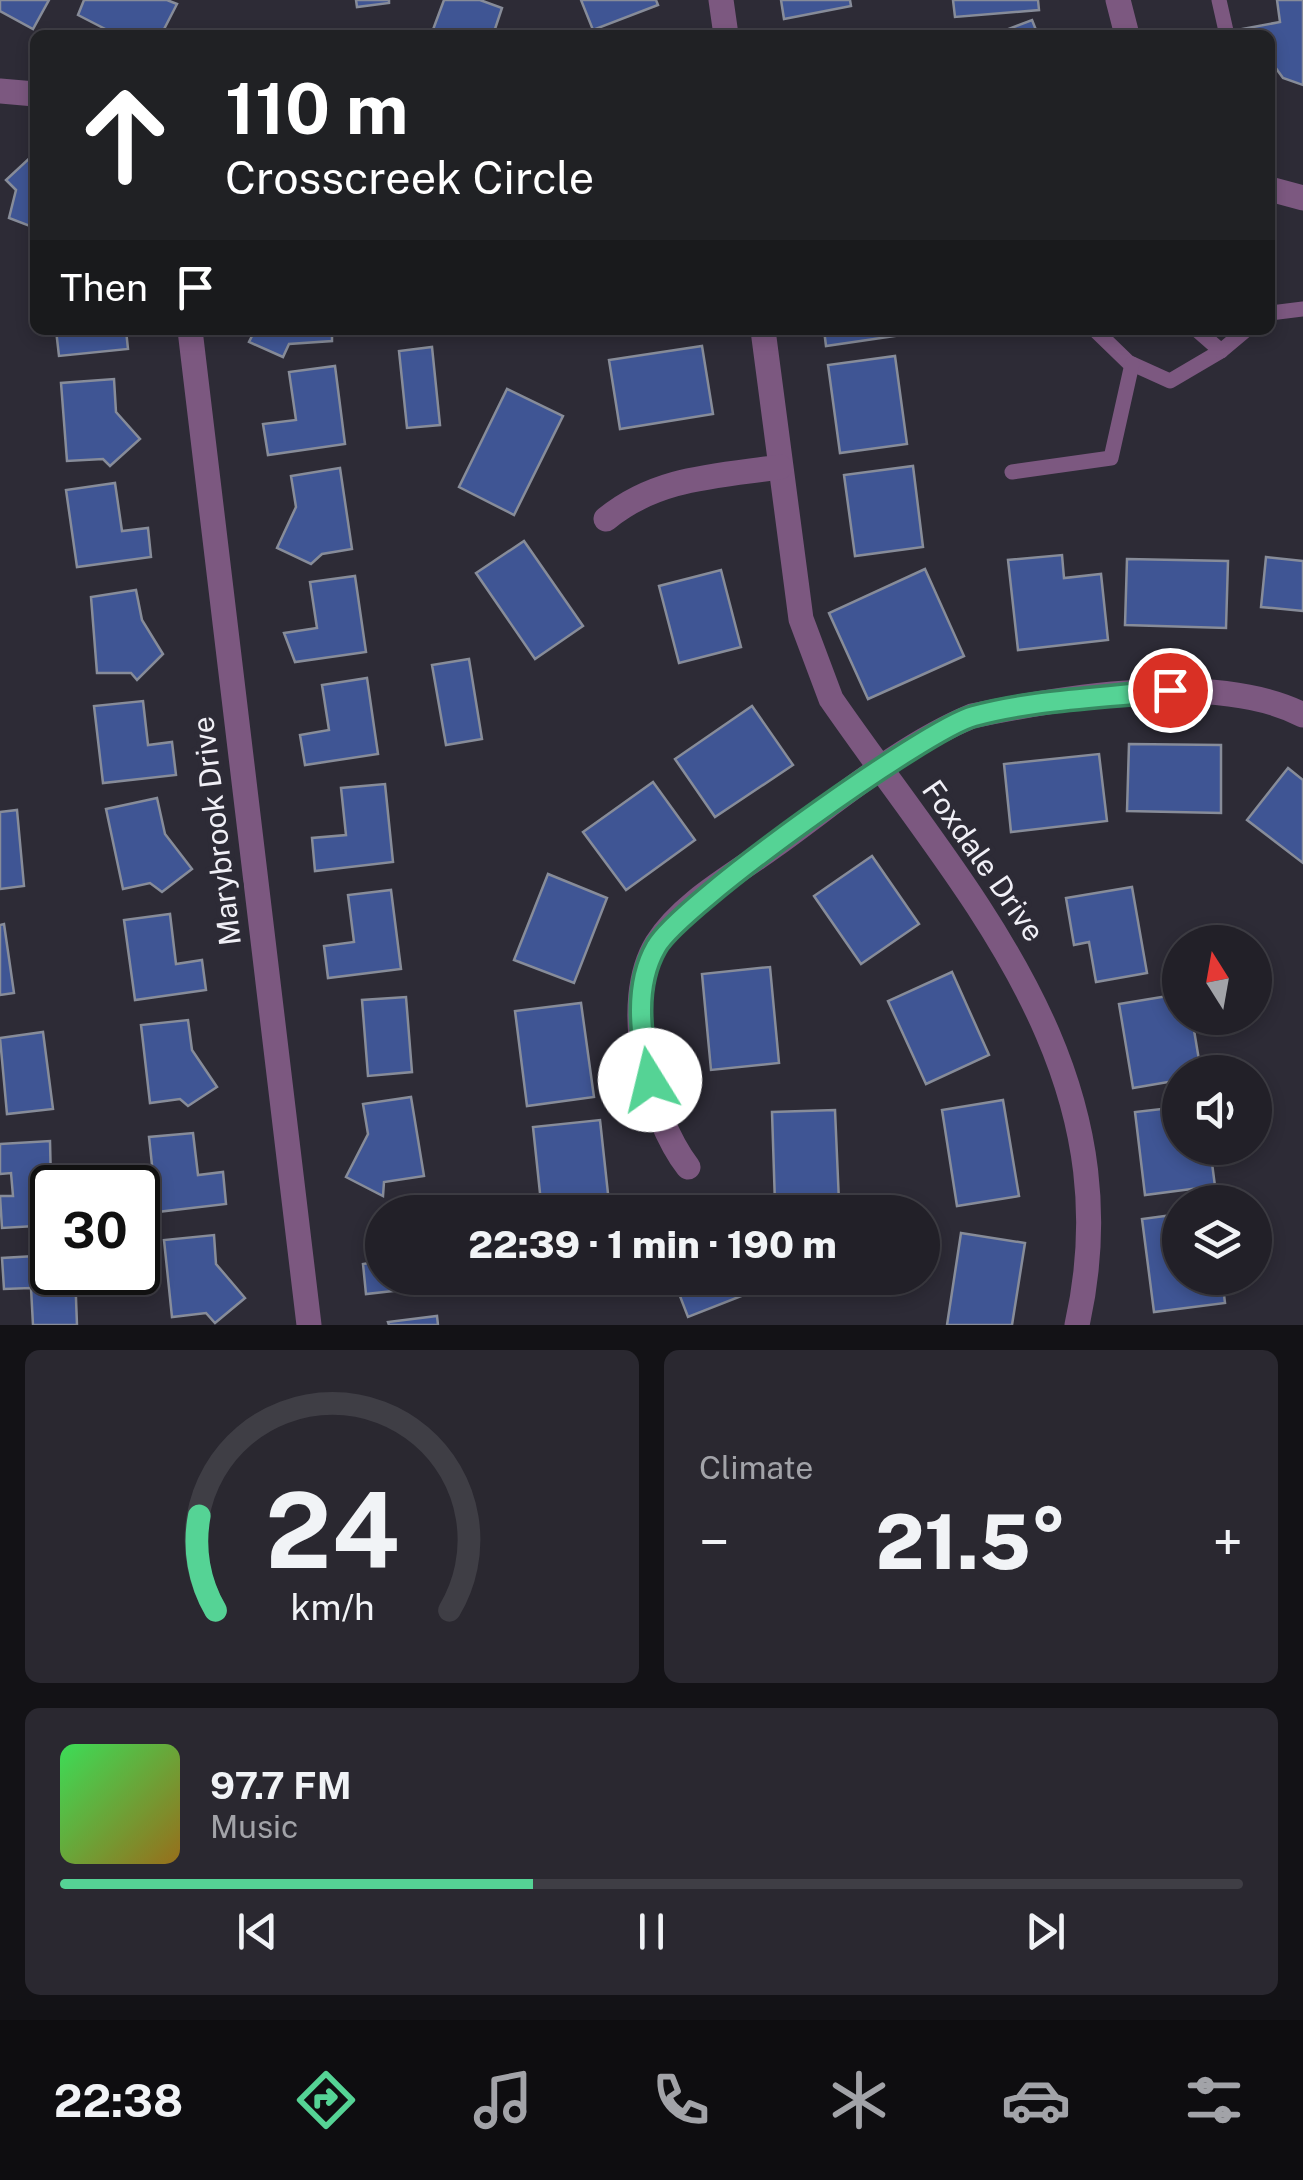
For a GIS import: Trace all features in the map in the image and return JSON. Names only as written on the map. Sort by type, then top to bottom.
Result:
[{"type":"street","points":[[721,0],[725,30]]},
{"type":"street","points":[[1118,0],[1126,30]]},
{"type":"street","points":[[0,91],[30,94]]},
{"type":"street","points":[[1275,190],[1303,198]]},
{"type":"street","name":"Marybrook Drive","points":[[191,335],[309,1325]]},
{"type":"street","name":"Foxdale Drive","points":[[764,335],[801,620],[812,656],[831,698],[1005,947],[1055,1043],[1082,1149],[1085,1266],[1077,1325]]},
{"type":"street","points":[[606,520],[650,490],[677,481],[780,467]]},
{"type":"street","points":[[688,1167],[658,1117],[642,1033],[647,965],[676,920],[880,770],[943,728],[996,711],[1170,690],[1211,690],[1249,696],[1303,715]]},
{"type":"lane","points":[[1219,0],[1226,30]]},
{"type":"lane","points":[[1275,312],[1303,309]]},
{"type":"lane","points":[[1101,335],[1132,364],[1170,381],[1240,335]]},
{"type":"lane","points":[[1203,335],[1221,351]]},
{"type":"lane","points":[[1012,472],[1111,458],[1132,364]]},
{"type":"building","points":[[0,0],[49,0],[33,29],[0,11]]},
{"type":"building","points":[[84,0],[167,0],[177,4],[164,30],[107,30],[78,15]]},
{"type":"building","points":[[356,0],[389,0],[389,3],[357,7]]},
{"type":"building","points":[[444,0],[480,0],[502,8],[495,30],[433,30]]},
{"type":"building","points":[[581,0],[656,0],[658,5],[593,30]]},
{"type":"building","points":[[781,0],[850,0],[851,6],[784,19]]},
{"type":"building","points":[[953,0],[1038,0],[1039,10],[955,17]]},
{"type":"building","points":[[1277,0],[1303,0],[1303,85],[1283,78],[1275,67],[1275,30],[1237,30],[1280,22]]},
{"type":"building","points":[[1032,20],[1036,30],[1006,30]]},
{"type":"building","points":[[30,158],[30,226],[9,218],[16,190],[6,180]]},
{"type":"building","points":[[57,335],[127,335],[128,349],[59,356]]},
{"type":"building","points":[[252,335],[332,335],[332,341],[289,344],[283,357],[249,342]]},
{"type":"building","points":[[825,335],[895,336],[826,346]]},
{"type":"building","points":[[702,346],[713,414],[620,429],[609,360]]},
{"type":"building","points":[[432,347],[440,425],[407,428],[399,351]]},
{"type":"building","points":[[895,356],[907,444],[840,453],[828,365]]},
{"type":"building","points":[[335,366],[345,444],[268,455],[263,424],[296,420],[289,372]]},
{"type":"building","points":[[114,379],[116,412],[140,439],[110,466],[103,459],[67,461],[61,383]]},
{"type":"building","points":[[507,389],[563,416],[514,515],[459,487]]},
{"type":"building","points":[[913,466],[923,547],[855,556],[844,475]]},
{"type":"building","points":[[340,468],[352,549],[322,554],[311,564],[277,548],[296,507],[291,476]]},
{"type":"building","points":[[115,483],[122,531],[148,528],[151,557],[77,567],[66,490]]},
{"type":"building","points":[[524,541],[583,626],[535,659],[476,573]]},
{"type":"building","points":[[1062,555],[1064,578],[1101,574],[1108,640],[1018,650],[1008,560]]},
{"type":"building","points":[[1266,557],[1303,561],[1303,611],[1261,607]]},
{"type":"building","points":[[1127,559],[1228,561],[1226,628],[1125,625]]},
{"type":"building","points":[[925,569],[964,656],[868,699],[829,613]]},
{"type":"building","points":[[721,570],[741,647],[679,663],[659,586]]},
{"type":"building","points":[[355,576],[366,652],[295,662],[284,633],[317,628],[310,582]]},
{"type":"building","points":[[136,590],[142,620],[163,654],[137,680],[131,673],[97,673],[91,597]]},
{"type":"building","points":[[469,659],[482,739],[446,745],[432,665]]},
{"type":"building","points":[[367,678],[378,754],[305,765],[300,735],[329,730],[322,685]]},
{"type":"building","points":[[143,701],[148,745],[172,742],[176,775],[103,783],[94,706]]},
{"type":"building","points":[[752,706],[793,765],[715,817],[675,759]]},
{"type":"building","points":[[1129,744],[1221,745],[1221,813],[1127,811]]},
{"type":"building","points":[[1099,754],[1107,821],[1011,832],[1004,764]]},
{"type":"building","points":[[1288,768],[1303,780],[1303,863],[1247,820]]},
{"type":"building","points":[[653,782],[695,840],[626,890],[583,832]]},
{"type":"building","points":[[385,784],[393,862],[315,871],[312,838],[346,835],[341,788]]},
{"type":"building","points":[[157,798],[165,834],[192,869],[162,892],[150,883],[123,889],[106,809]]},
{"type":"building","points":[[17,810],[24,886],[0,889],[0,812]]},
{"type":"building","points":[[872,856],[919,924],[861,964],[814,896]]},
{"type":"building","points":[[548,874],[607,898],[574,983],[514,960]]},
{"type":"building","points":[[1132,887],[1147,973],[1096,982],[1089,942],[1074,945],[1066,898]]},
{"type":"building","points":[[391,890],[401,969],[328,978],[324,946],[354,942],[348,895]]},
{"type":"building","points":[[170,914],[176,964],[202,960],[206,990],[135,1000],[124,920]]},
{"type":"building","points":[[4,924],[14,993],[0,995],[0,925]]},
{"type":"building","points":[[770,967],[779,1063],[711,1070],[702,974]]},
{"type":"building","points":[[952,972],[989,1055],[926,1084],[888,1001]]},
{"type":"building","points":[[406,997],[412,1072],[368,1076],[362,1000]]},
{"type":"building","points":[[1162,997],[1162,1035],[1195,1035],[1198,1055],[1162,1055],[1162,1083],[1133,1088],[1119,1004]]},
{"type":"building","points":[[581,1003],[594,1097],[527,1106],[515,1011]]},
{"type":"building","points":[[188,1020],[192,1050],[217,1087],[188,1106],[180,1099],[150,1103],[141,1025]]},
{"type":"building","points":[[43,1032],[53,1109],[7,1114],[0,1038]]},
{"type":"building","points":[[411,1097],[424,1176],[384,1182],[383,1195],[346,1177],[368,1134],[363,1104]]},
{"type":"building","points":[[1003,1100],[1019,1196],[957,1206],[942,1110]]},
{"type":"building","points":[[1162,1109],[1162,1165],[1212,1165],[1215,1185],[1162,1185],[1162,1193],[1145,1195],[1135,1112]]},
{"type":"building","points":[[835,1110],[839,1195],[775,1195],[772,1112]]},
{"type":"building","points":[[600,1120],[608,1195],[540,1195],[533,1127]]},
{"type":"building","points":[[193,1133],[198,1175],[223,1172],[226,1204],[160,1212],[160,1165],[152,1165],[149,1137]]},
{"type":"building","points":[[50,1141],[51,1165],[30,1165],[30,1226],[2,1228],[0,1196],[13,1196],[11,1173],[0,1174],[0,1144]]},
{"type":"building","points":[[1162,1216],[1162,1295],[1224,1295],[1225,1303],[1154,1312],[1142,1219]]},
{"type":"building","points":[[961,1233],[1025,1243],[1012,1325],[947,1325]]},
{"type":"building","points":[[214,1235],[216,1264],[245,1298],[215,1323],[206,1313],[172,1317],[164,1240]]},
{"type":"building","points":[[30,1256],[30,1288],[4,1289],[2,1258]]},
{"type":"building","points":[[31,1295],[76,1295],[77,1325],[33,1325]]},
{"type":"building","points":[[680,1295],[744,1295],[688,1317]]},
{"type":"building","points":[[437,1316],[438,1325],[388,1322]]},
{"type":"route","points":[[650,1080],[642,1022],[647,965],[676,920],[724,883],[943,728],[996,711],[1170,690]]}]
